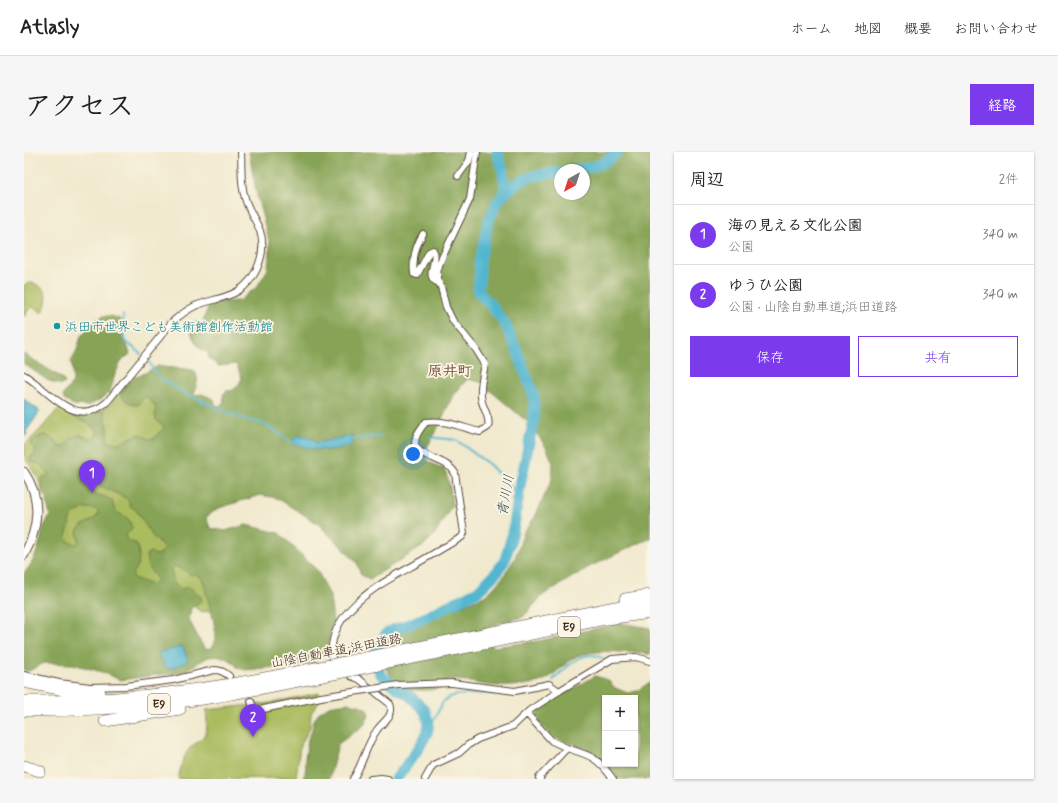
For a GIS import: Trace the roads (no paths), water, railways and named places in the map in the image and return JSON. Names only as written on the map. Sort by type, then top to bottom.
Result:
[{"type":"highway","points":[[528,624],[616,600],[650,595]]},
{"type":"highway","name":"山陰自動車道;浜田道路","points":[[488,638],[528,624],[615,607],[650,603]]},
{"type":"highway","name":"山陰自動車道;浜田道路","points":[[24,710],[84,710],[171,703],[238,693],[290,679],[488,638],[650,613]]},
{"type":"highway","points":[[105,721],[196,706],[290,679]]},
{"type":"highway","name":"山陰自動車道;浜田道路","points":[[24,701],[84,701],[135,697],[290,679]]},
{"type":"highway","points":[[24,682],[69,691],[109,693],[135,697]]},
{"type":"highway","points":[[24,766],[40,771]]},
{"type":"street","points":[[24,375],[65,407],[81,411],[97,408],[107,402],[172,322],[178,317],[195,306],[231,295],[246,284],[253,276],[258,265],[262,246],[259,230],[243,190],[242,152]]},
{"type":"street","points":[[458,176],[469,161],[471,152]]},
{"type":"street","points":[[353,779],[372,738],[390,716],[392,708],[390,704],[365,683],[352,676],[332,659],[331,652],[338,627],[353,606],[372,590],[462,537],[464,534],[455,473],[444,464],[423,454],[418,449],[416,438],[418,431],[426,422],[430,422],[452,424],[480,432],[488,427],[489,422],[480,396],[481,380],[485,364],[475,348],[453,321],[446,307],[437,280],[440,262],[470,199],[477,152]]},
{"type":"street","points":[[423,234],[419,240],[416,252],[413,267],[414,274],[417,275],[429,252],[433,250],[435,254],[431,275],[433,280],[439,283]]},
{"type":"street","points":[[24,472],[31,486],[37,513],[35,529],[24,555]]},
{"type":"street","points":[[425,779],[433,765],[459,754],[468,745],[478,739],[513,726],[530,710],[559,690],[612,659],[636,657],[650,661]]},
{"type":"street","points":[[24,675],[59,683],[90,687],[126,686],[165,681],[214,670],[220,670],[229,676]]},
{"type":"street","points":[[251,701],[254,711],[321,697],[398,686],[452,684],[515,691],[549,684],[559,690]]},
{"type":"street","points":[[527,714],[552,741],[591,756],[603,765],[613,779]]},
{"type":"street","points":[[540,779],[539,778],[567,748]]},
{"type":"street","points":[[371,779],[388,779]]},
{"type":"water","points":[[24,399],[40,411],[26,432],[28,434],[24,436]]},
{"type":"water","points":[[297,435],[314,439],[316,443],[352,435],[352,445],[330,450],[307,448],[292,443]]},
{"type":"water","points":[[183,646],[188,661],[170,669],[166,668],[158,653]]},
{"type":"waterway","points":[[497,152],[502,168],[506,191]]},
{"type":"waterway","points":[[590,167],[606,161],[617,152]]},
{"type":"waterway","name":"青川川","points":[[396,779],[419,748],[427,733],[429,724],[425,711],[410,696],[397,688],[380,673],[375,661],[378,644],[388,632],[422,619],[478,591],[497,572],[505,560],[513,532],[521,481],[534,418],[534,396],[518,353],[505,324],[491,305],[480,294],[478,288],[480,274],[479,264],[489,220],[497,202],[519,182],[533,176],[554,173]]},
{"type":"waterway","points":[[123,315],[124,340],[141,354]]},
{"type":"waterway","points":[[149,362],[158,377],[182,392],[238,417],[265,424],[289,441],[295,443]]},
{"type":"waterway","points":[[350,439],[382,436]]},
{"type":"waterway","points":[[429,437],[456,440],[490,465],[519,496]]},
{"type":"waterway","points":[[553,680],[569,665],[582,657],[589,655],[603,659]]},
{"type":"waterway","points":[[427,733],[443,702],[455,695],[491,693],[519,695],[546,688]]},
{"type":"place","name":"浜田市世界こども美術館創作活動館","points":[[57,326]]},
{"type":"place","name":"海の見える文化公園","points":[[92,493]]},
{"type":"place","name":"ゆうひ公園","points":[[253,737]]},
{"type":"district","name":"原井町","points":[[450,371]]}]
